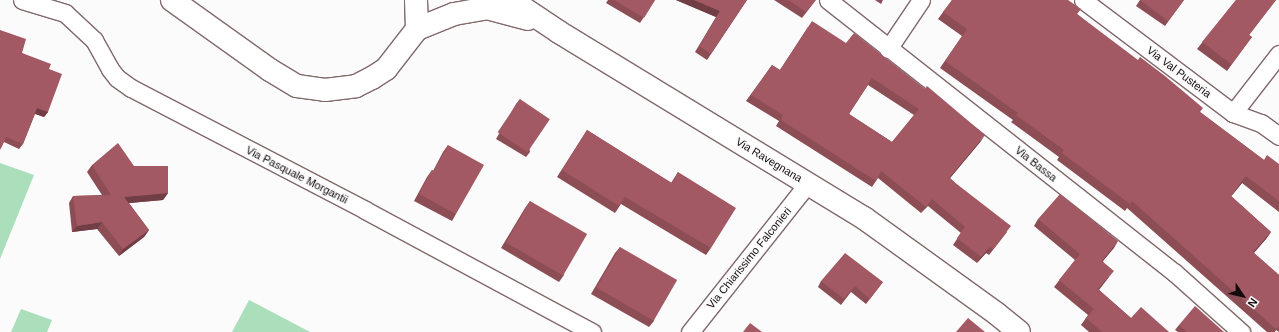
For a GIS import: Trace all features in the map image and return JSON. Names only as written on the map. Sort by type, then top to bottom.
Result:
[{"type":"street","name":"Via Pasquale Morgantii","points":[[22,0],[65,13],[94,40],[110,69],[117,78],[131,88],[365,210],[592,332]]},
{"type":"street","points":[[172,0],[270,70],[298,86],[325,90],[356,86],[381,72],[386,69],[416,29],[454,14],[487,8],[519,15],[559,32]]},
{"type":"street","points":[[416,0],[416,29]]},
{"type":"street","name":"Via Ravegnana","points":[[511,0],[559,32],[864,218],[997,314],[1019,332]]},
{"type":"street","name":"Via Bassa","points":[[828,0],[888,49],[1175,273],[1241,332]]},
{"type":"street","points":[[888,49],[921,0]]},
{"type":"street","name":"Via Val Pusteria","points":[[1093,3],[1233,113],[1261,123],[1279,136]]},
{"type":"street","points":[[1233,113],[1279,54]]},
{"type":"street","name":"Via Chiarissimo Falconieri","points":[[690,332],[808,183]]},
{"type":"green space","points":[[0,163],[34,175],[0,259]]},
{"type":"green space","points":[[249,300],[310,332],[232,332]]},
{"type":"green space","points":[[21,309],[52,320],[47,332],[11,332]]},
{"type":"building","points":[[614,0],[655,0],[644,18]]},
{"type":"building","points":[[694,0],[747,0],[711,54],[699,46],[720,11]]},
{"type":"building","points":[[788,0],[815,0],[806,12]]},
{"type":"building","points":[[952,0],[1068,0],[1081,9],[1077,14],[1138,60],[1140,57],[1203,108],[1200,112],[1264,160],[1267,155],[1279,164],[1279,201],[1246,176],[1231,196],[1271,232],[1253,252],[1279,275],[1279,326],[1276,329],[1132,201],[1130,204],[1062,153],[1064,150],[1016,115],[1018,113],[945,61],[967,29],[943,12]]},
{"type":"building","points":[[1140,0],[1184,0],[1168,21]]},
{"type":"building","points":[[1236,0],[1276,0],[1249,35],[1252,37],[1231,64],[1202,42]]},
{"type":"building","points":[[812,21],[846,43],[854,33],[925,89],[927,86],[985,135],[949,178],[1011,226],[993,249],[990,247],[981,257],[957,238],[965,227],[932,199],[926,207],[881,171],[876,181],[781,120],[783,115],[751,95],[772,65],[780,70]],"holes":[[[872,78],[919,109],[892,142],[849,114]]]},
{"type":"building","points":[[0,30],[26,39],[22,53],[51,64],[49,69],[62,74],[48,112],[37,108],[23,144],[6,137],[1,148],[0,148]]},
{"type":"building","points":[[520,99],[550,119],[527,152],[498,132]]},
{"type":"building","points":[[587,130],[672,183],[678,172],[736,208],[711,248],[625,197],[619,206],[562,170]]},
{"type":"building","points":[[118,143],[134,166],[168,166],[168,193],[124,197],[149,230],[123,249],[102,222],[77,226],[73,196],[111,195],[92,165]]},
{"type":"building","points":[[448,145],[484,165],[456,214],[419,194]]},
{"type":"building","points":[[1060,194],[1118,241],[1102,261],[1114,271],[1098,289],[1131,318],[1141,307],[1169,332],[1102,332],[1086,318],[1094,309],[1059,280],[1080,254],[1038,219]]},
{"type":"building","points":[[530,201],[587,234],[563,276],[506,243]]},
{"type":"building","points":[[620,247],[677,280],[654,321],[596,288]]},
{"type":"building","points":[[845,253],[883,282],[870,299],[855,286],[844,299],[821,281]]},
{"type":"building","points":[[1195,306],[1224,332],[1187,332],[1179,325]]},
{"type":"building","points":[[968,318],[985,332],[956,332]]},
{"type":"building","points":[[750,323],[762,332],[743,332]]}]
